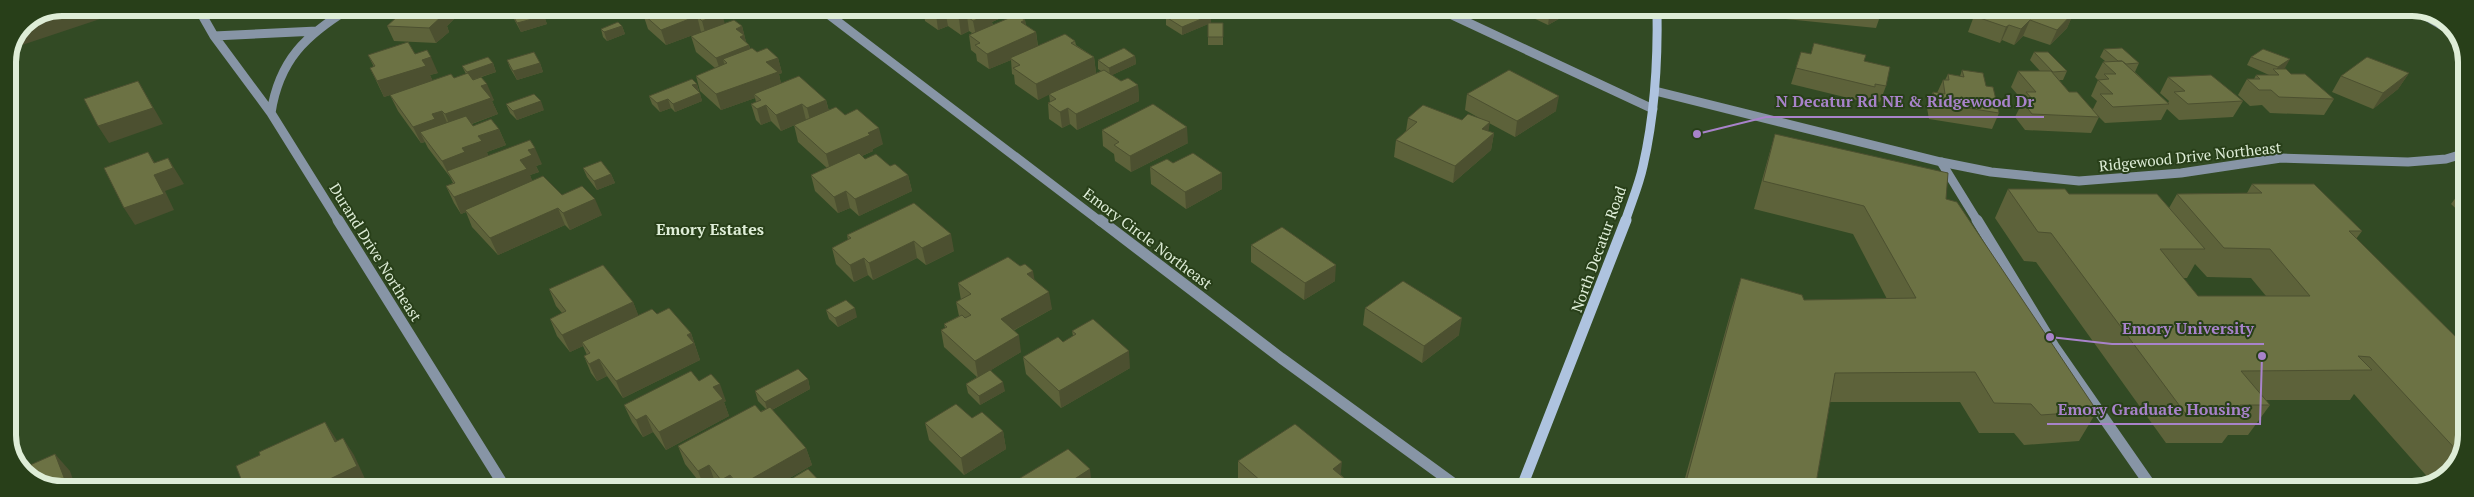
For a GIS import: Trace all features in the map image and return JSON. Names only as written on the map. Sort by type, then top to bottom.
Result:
[{"type":"main road","name":"North Decatur Road","points":[[1524,481],[1634,198],[1653,109],[1658,44],[1657,16]]},
{"type":"street","name":"Durand Drive Northeast","points":[[203,16],[214,36],[271,113],[501,481]]},
{"type":"street","points":[[271,113],[275,89],[282,72],[294,54],[317,30],[338,16]]},
{"type":"street","name":"Emory Circle Northeast","points":[[831,16],[1273,352],[1450,481]]},
{"type":"street","points":[[1454,16],[1653,109]]},
{"type":"street","points":[[214,36],[317,30]]},
{"type":"street","name":"Ridgewood Drive Northeast","points":[[1655,91],[1941,162],[2020,176],[2079,181],[2181,173],[2256,160],[2281,158],[2408,162],[2446,159],[2458,155]]},
{"type":"street","points":[[1941,162],[2055,348],[2147,481]]},
{"type":"building","points":[[398,16],[442,16],[429,28],[387,26]]},
{"type":"building","points":[[513,16],[544,16],[517,23]]},
{"type":"building","points":[[645,16],[697,16],[661,30]]},
{"type":"building","points":[[697,16],[714,16],[702,21]]},
{"type":"building","points":[[954,16],[967,16],[959,19]]},
{"type":"building","points":[[967,16],[984,16],[973,21]]},
{"type":"building","points":[[1014,16],[1025,20],[1021,22],[1036,32],[987,54],[975,45],[980,43],[969,35]]},
{"type":"building","points":[[1168,16],[1209,16],[1182,27],[1166,17]]},
{"type":"building","points":[[1974,16],[2070,16],[2057,30],[2030,20],[2021,29],[2009,25],[2006,27]]},
{"type":"building","points":[[734,20],[742,26],[736,29],[744,35],[740,37],[749,45],[716,58],[691,36]]},
{"type":"building","points":[[618,22],[622,26],[604,32],[601,29]]},
{"type":"building","points":[[1208,23],[1223,23],[1223,37],[1208,37]]},
{"type":"building","points":[[1065,34],[1075,41],[1071,43],[1094,57],[1036,84],[1013,68],[1020,65],[1010,58]]},
{"type":"building","points":[[408,42],[415,54],[427,50],[431,57],[422,60],[426,66],[377,81],[370,68],[375,66],[368,55]]},
{"type":"building","points":[[1814,43],[1866,55],[1864,61],[1890,67],[1886,86],[1875,84],[1875,87],[1796,68],[1801,52],[1811,54]]},
{"type":"building","points":[[752,48],[757,52],[767,48],[778,58],[766,62],[778,72],[716,94],[696,76],[727,63],[723,59]]},
{"type":"building","points":[[1124,48],[1135,56],[1109,68],[1098,60]]},
{"type":"building","points":[[2122,48],[2139,63],[2126,64],[2118,61],[2104,49]]},
{"type":"building","points":[[2263,49],[2290,59],[2278,67],[2251,57]]},
{"type":"building","points":[[534,52],[540,63],[513,71],[507,60]]},
{"type":"building","points":[[2034,52],[2048,52],[2067,71],[2053,72]]},
{"type":"building","points":[[488,57],[493,63],[467,72],[462,66]]},
{"type":"building","points":[[2367,57],[2409,73],[2383,93],[2341,76]]},
{"type":"building","points":[[2122,61],[2169,104],[2113,107],[2100,94],[2113,94],[2098,80],[2109,79],[2104,74],[2116,74],[2103,62]]},
{"type":"building","points":[[2273,69],[2286,69],[2291,74],[2305,74],[2334,99],[2279,97],[2271,90],[2259,90],[2247,79],[2260,79],[2256,75],[2279,75]]},
{"type":"building","points":[[1104,70],[1121,81],[1128,78],[1138,85],[1076,114],[1068,108],[1060,112],[1048,103],[1056,99],[1049,94]]},
{"type":"building","points":[[1509,70],[1559,96],[1517,121],[1467,94]]},
{"type":"building","points":[[1962,70],[1983,73],[1986,86],[1993,87],[1999,113],[1936,103],[1933,92],[1945,94],[1943,80],[1949,80],[1948,74],[1964,77]]},
{"type":"building","points":[[2018,71],[2051,71],[2069,92],[2077,92],[2099,117],[2032,114],[2022,101],[2034,101],[2026,92],[2036,92]]},
{"type":"building","points":[[468,73],[473,80],[481,77],[487,84],[481,86],[491,98],[445,114],[442,111],[432,114],[435,119],[413,127],[390,95],[451,74],[454,78]]},
{"type":"building","points":[[2211,75],[2243,101],[2188,104],[2174,92],[2185,91],[2168,77]]},
{"type":"building","points":[[799,76],[826,100],[807,108],[802,104],[776,115],[766,105],[757,109],[751,104],[761,100],[754,94]]},
{"type":"building","points":[[692,79],[697,84],[692,85],[700,93],[673,104],[668,99],[657,103],[649,96]]},
{"type":"building","points":[[138,81],[153,108],[98,126],[84,99]]},
{"type":"building","points":[[534,94],[541,101],[513,111],[506,104]]},
{"type":"building","points":[[1153,104],[1187,127],[1130,156],[1114,145],[1119,142],[1102,130]]},
{"type":"building","points":[[1423,105],[1462,120],[1468,114],[1490,122],[1482,129],[1494,133],[1455,166],[1396,140],[1417,122],[1408,118]]},
{"type":"building","points":[[836,107],[845,115],[857,109],[879,128],[868,133],[870,135],[826,154],[794,125]]},
{"type":"building","points":[[466,116],[473,126],[491,119],[499,129],[478,136],[482,141],[462,148],[465,152],[442,161],[420,132]]},
{"type":"building","points":[[1775,134],[1948,173],[1946,199],[1957,202],[2097,411],[2041,415],[2031,404],[1994,403],[1975,372],[1835,373],[1816,481],[1686,481],[1741,278],[1802,295],[1804,300],[1916,298],[1864,206],[1763,181]]},
{"type":"building","points":[[530,140],[535,148],[528,150],[532,155],[520,160],[527,169],[454,197],[446,186],[455,183],[447,171]]},
{"type":"building","points":[[148,152],[154,163],[168,158],[173,168],[154,175],[164,194],[124,208],[104,168]]},
{"type":"building","points":[[859,153],[865,159],[876,154],[890,166],[895,164],[908,175],[855,199],[846,191],[834,197],[811,175]]},
{"type":"building","points":[[1193,153],[1222,173],[1185,192],[1150,167],[1167,159],[1173,163]]},
{"type":"building","points":[[601,161],[611,174],[594,181],[583,168]]},
{"type":"building","points":[[543,176],[562,195],[582,186],[595,199],[563,213],[558,208],[490,238],[465,210]]},
{"type":"building","points":[[2252,184],[2314,184],[2362,231],[2349,231],[2458,339],[2458,434],[2455,449],[2370,357],[2358,356],[2372,370],[2241,371],[2270,405],[2240,405],[2243,413],[2185,413],[2051,233],[2038,232],[2008,189],[2065,189],[2069,194],[2157,194],[2205,249],[2160,249],[2198,296],[2310,296],[2270,249],[2224,248],[2177,194],[2262,193]]},
{"type":"building","points":[[914,203],[951,234],[922,248],[914,241],[869,263],[864,258],[850,265],[832,248],[851,238],[847,235]]},
{"type":"building","points":[[1282,227],[1336,265],[1305,283],[1251,245]]},
{"type":"building","points":[[1008,257],[1020,266],[1025,264],[1033,271],[1027,274],[1049,292],[1001,319],[1019,335],[975,361],[941,330],[947,327],[944,324],[962,315],[965,318],[971,315],[956,302],[971,294],[958,283]]},
{"type":"building","points":[[603,265],[633,302],[562,335],[550,319],[566,311],[549,289]]},
{"type":"building","points":[[1403,281],[1462,318],[1424,346],[1365,308]]},
{"type":"building","points":[[846,300],[855,308],[835,318],[826,310]]},
{"type":"building","points":[[669,308],[691,333],[687,335],[694,343],[616,381],[599,359],[589,364],[584,356],[590,353],[582,342],[652,309],[657,314]]},
{"type":"building","points":[[1093,319],[1129,351],[1059,391],[1023,357],[1058,337],[1063,342],[1076,334],[1072,331]]},
{"type":"building","points":[[798,369],[808,379],[765,402],[755,391]]},
{"type":"building","points":[[990,370],[1003,382],[979,396],[966,384]]},
{"type":"building","points":[[691,371],[699,381],[711,374],[720,384],[713,387],[723,399],[659,432],[646,415],[636,420],[624,405]]},
{"type":"building","points":[[956,404],[972,418],[982,412],[1003,431],[961,458],[925,423]]},
{"type":"building","points":[[755,405],[761,412],[770,407],[806,448],[748,481],[735,481],[730,475],[721,480],[709,465],[698,471],[678,446]]},
{"type":"building","points":[[325,422],[335,442],[343,438],[357,466],[326,481],[242,481],[236,466],[260,455],[259,452]]},
{"type":"building","points":[[1295,424],[1342,462],[1333,469],[1347,481],[1261,481],[1238,461]]},
{"type":"building","points":[[1068,449],[1090,469],[1071,481],[1015,481]]},
{"type":"building","points":[[55,454],[65,480],[54,480],[39,475],[29,466]]},
{"type":"building","points":[[808,469],[819,481],[788,481]]},
{"type":"place","name":"N Decatur Rd NE & Ridgewood Dr","points":[[1697,134]]},
{"type":"place","name":"Emory University","points":[[2050,337]]},
{"type":"place","name":"Emory Graduate Housing","points":[[2262,356]]},
{"type":"district","name":"Emory Estates","points":[[710,229]]}]
